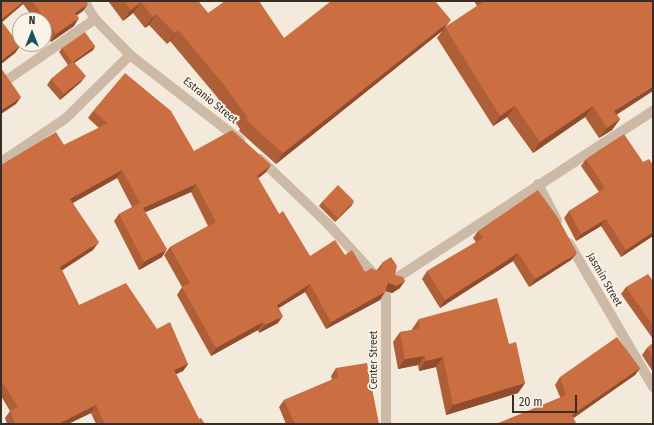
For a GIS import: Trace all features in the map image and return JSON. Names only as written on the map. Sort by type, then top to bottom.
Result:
[{"type":"street","name":"Estranio Street","points":[[84,1],[96,19],[130,55],[244,143],[328,224],[372,272]]},
{"type":"street","points":[[7,80],[96,19]]},
{"type":"street","points":[[1,162],[66,118],[130,55]]},
{"type":"street","points":[[395,279],[538,184],[653,111]]},
{"type":"street","name":"Jasmin Street","points":[[538,184],[578,260],[653,386]]},
{"type":"street","name":"Center Street","points":[[386,296],[386,424]]},
{"type":"building","points":[[1,1],[24,1],[1,20]]},
{"type":"building","points":[[32,1],[86,1],[88,4],[75,13],[79,18],[56,34],[52,28],[52,12],[40,12]]},
{"type":"building","points":[[124,1],[198,1],[208,13],[225,1],[259,1],[284,38],[331,1],[435,1],[451,20],[283,153],[246,120],[248,118],[225,86],[178,30],[175,33],[156,14],[153,17],[141,2],[131,10]]},
{"type":"building","points":[[485,1],[653,1],[653,86],[614,111],[620,119],[607,128],[593,106],[540,142],[515,106],[500,116],[445,27]]},
{"type":"building","points":[[1,21],[12,35],[12,52],[1,61]]},
{"type":"building","points":[[85,32],[95,46],[72,62],[62,48]]},
{"type":"building","points":[[73,61],[86,76],[64,94],[51,79]]},
{"type":"building","points":[[1,68],[21,97],[1,110]]},
{"type":"building","points":[[125,73],[171,111],[194,151],[232,130],[271,165],[257,176],[279,214],[283,211],[310,256],[335,240],[345,255],[352,250],[365,272],[372,268],[376,271],[381,269],[383,262],[391,257],[397,266],[395,275],[403,277],[405,281],[397,286],[388,283],[385,292],[331,322],[310,284],[277,305],[283,316],[265,325],[263,322],[216,348],[182,287],[190,283],[170,247],[216,222],[196,184],[143,208],[167,249],[144,262],[119,214],[140,203],[122,170],[70,199],[99,242],[60,267],[79,305],[126,283],[157,329],[170,322],[188,364],[174,370],[199,419],[201,418],[205,424],[105,424],[96,405],[58,424],[15,424],[10,410],[18,407],[1,380],[1,165],[56,132],[64,145],[108,123],[93,111]]},
{"type":"building","points":[[624,134],[643,162],[649,159],[653,165],[653,232],[626,250],[606,219],[581,234],[569,211],[605,188],[586,159]]},
{"type":"building","points":[[338,185],[354,201],[338,218],[322,202]]},
{"type":"building","points":[[538,190],[558,218],[577,253],[535,279],[518,253],[445,300],[427,271],[483,238],[478,231]]},
{"type":"building","points":[[648,274],[653,281],[653,325],[626,287]]},
{"type":"building","points":[[497,298],[509,344],[516,342],[525,383],[453,405],[443,357],[425,361],[425,356],[405,359],[400,332],[419,329],[419,319]]},
{"type":"building","points":[[617,337],[640,368],[572,415],[576,423],[496,424],[566,395],[560,377]]},
{"type":"building","points":[[653,343],[653,357],[647,348]]},
{"type":"building","points":[[367,363],[379,424],[295,424],[284,400],[338,377],[336,368]]}]
